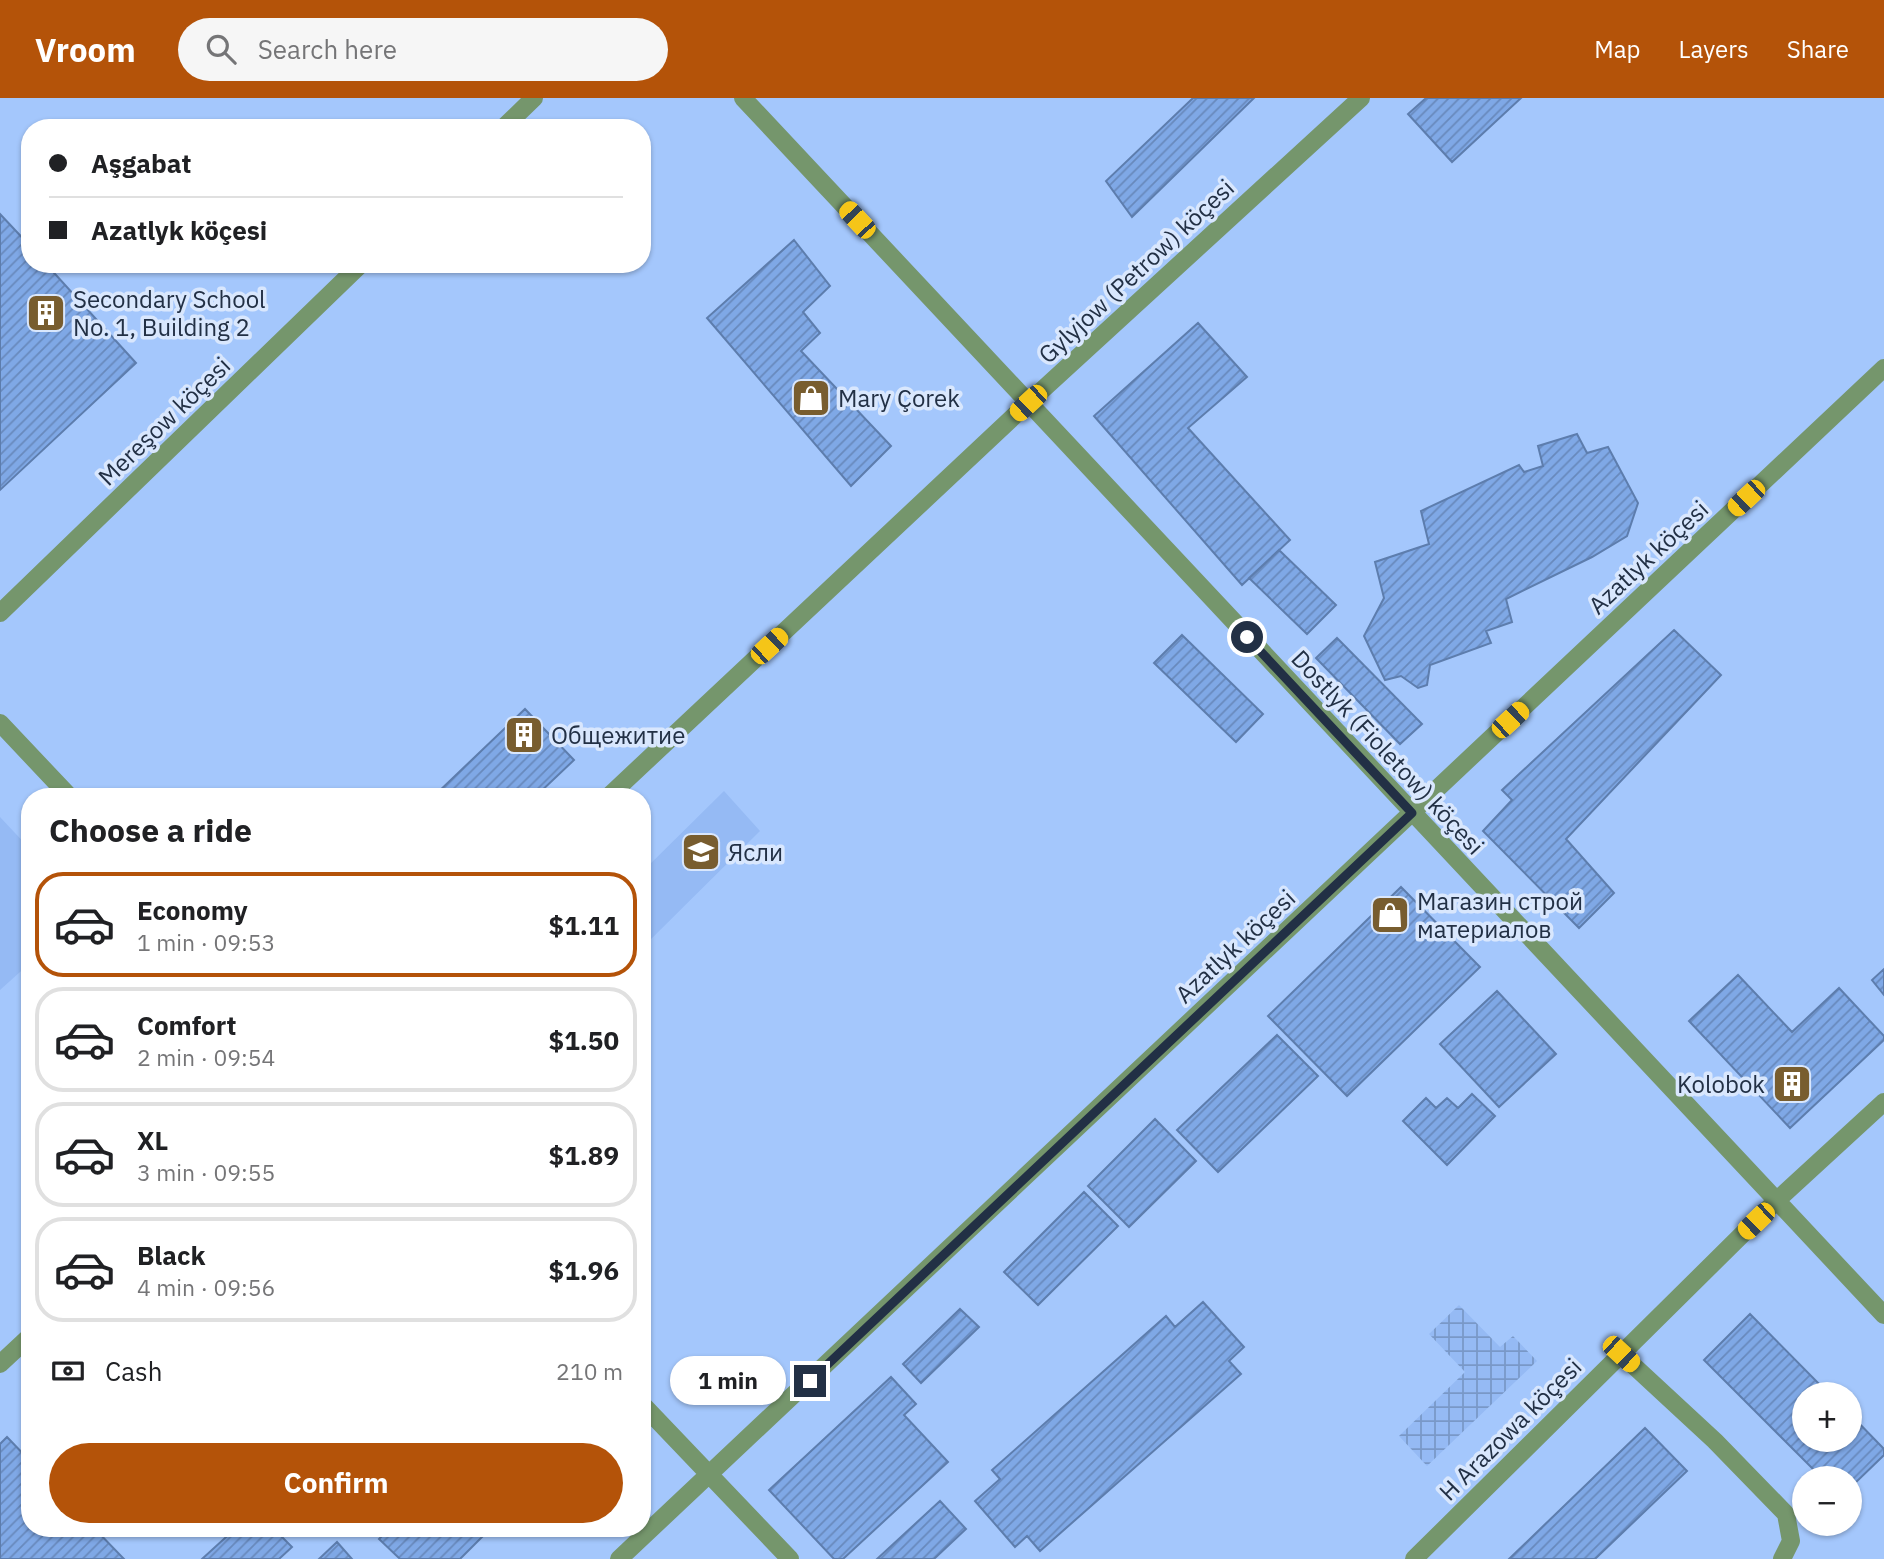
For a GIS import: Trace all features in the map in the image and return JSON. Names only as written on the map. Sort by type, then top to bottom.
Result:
[{"type":"street","points":[[512,119],[534,98]]},
{"type":"street","name":"Dostlyk (Fioletow) köçesi","points":[[743,98],[1775,1202],[1884,1315]]},
{"type":"street","name":"Gylyjow (Petrow) köçesi","points":[[618,788],[1028,403],[1361,98]]},
{"type":"street","name":"Mereşow köçesi","points":[[0,613],[352,273]]},
{"type":"street","name":"Azatlyk köçesi","points":[[651,1530],[1884,368]]},
{"type":"street","points":[[0,723],[61,788]]},
{"type":"street","name":"H Arazowa köçesi","points":[[1413,1559],[1775,1202],[1884,1102]]},
{"type":"street","points":[[0,1364],[21,1344]]},
{"type":"street","points":[[1621,1354],[1761,1486],[1786,1514],[1791,1541],[1782,1559]]},
{"type":"street","points":[[651,1414],[789,1559]]},
{"type":"street","name":"Azatlyk köçesi","points":[[619,1559],[643,1537]]},
{"type":"shaded area","name":"Ясли","points":[[724,791],[760,831],[651,939],[651,863]]},
{"type":"shaded area","points":[[0,817],[21,839],[21,971],[0,990]]},
{"type":"shaded area","points":[[1459,1305],[1500,1347],[1513,1336],[1537,1361],[1427,1466],[1399,1436],[1465,1372],[1429,1334]]},
{"type":"building","points":[[1193,98],[1254,98],[1132,217],[1106,181]]},
{"type":"building","points":[[1426,98],[1521,98],[1452,162],[1408,114]]},
{"type":"building","name":"Secondary School No. 1, Building 2","points":[[0,214],[21,236],[21,273],[54,273],[136,363],[0,490]]},
{"type":"building","name":"Mary Çorek","points":[[794,240],[830,286],[803,312],[820,333],[801,351],[891,446],[851,486],[707,318]]},
{"type":"building","points":[[1198,323],[1247,377],[1188,428],[1290,540],[1242,585],[1094,416]]},
{"type":"building","points":[[1577,434],[1587,453],[1608,447],[1638,503],[1627,536],[1592,557],[1506,599],[1512,622],[1486,631],[1491,643],[1430,665],[1427,685],[1418,688],[1401,676],[1385,680],[1364,636],[1384,598],[1375,562],[1429,544],[1421,511],[1519,465],[1524,472],[1543,466],[1538,446]]},
{"type":"building","points":[[1279,550],[1336,605],[1307,634],[1249,578]]},
{"type":"building","points":[[1674,630],[1721,675],[1566,839],[1614,893],[1579,928],[1483,831],[1512,800],[1502,790]]},
{"type":"building","points":[[1182,635],[1263,714],[1236,742],[1154,663]]},
{"type":"building","points":[[1337,638],[1422,724],[1400,744],[1316,658]]},
{"type":"building","name":"Общежитие","points":[[525,709],[574,760],[544,788],[442,788]]},
{"type":"building","points":[[1401,887],[1480,967],[1347,1096],[1268,1016]]},
{"type":"building","points":[[1884,969],[1884,995],[1872,980]]},
{"type":"building","name":"Kolobok","points":[[1738,975],[1792,1032],[1839,988],[1884,1036],[1884,1040],[1790,1128],[1689,1021]]},
{"type":"building","points":[[1497,991],[1556,1054],[1499,1107],[1440,1044]]},
{"type":"building","points":[[1277,1035],[1318,1076],[1218,1172],[1177,1130]]},
{"type":"building","points":[[1472,1094],[1495,1116],[1447,1165],[1403,1121],[1426,1098],[1436,1108],[1447,1098],[1458,1108]]},
{"type":"building","points":[[1155,1119],[1196,1161],[1129,1227],[1088,1186]]},
{"type":"building","points":[[1084,1192],[1118,1226],[1038,1305],[1004,1272]]},
{"type":"building","points":[[1203,1302],[1244,1347],[1229,1361],[1241,1374],[1040,1551],[1027,1536],[1015,1547],[975,1501],[1000,1479],[992,1470],[1166,1316],[1175,1327]]},
{"type":"building","points":[[960,1309],[979,1327],[921,1383],[903,1364]]},
{"type":"building","points":[[1750,1314],[1817,1382],[1792,1382],[1792,1448],[1704,1360]]},
{"type":"building","points":[[891,1377],[916,1404],[904,1415],[948,1462],[843,1559],[834,1559],[769,1490]]},
{"type":"building","points":[[1862,1426],[1884,1449],[1884,1455],[1862,1476],[1862,1466],[1810,1466],[1796,1452],[1862,1452]]},
{"type":"building","points":[[1645,1428],[1687,1471],[1595,1559],[1509,1559]]},
{"type":"building","points":[[7,1437],[21,1452],[21,1537],[103,1537],[124,1559],[0,1559],[0,1444]]},
{"type":"building","points":[[940,1501],[966,1529],[934,1559],[877,1559]]},
{"type":"building","points":[[226,1537],[282,1537],[292,1547],[279,1559],[202,1559]]},
{"type":"building","points":[[482,1537],[460,1559],[400,1559],[379,1539]]},
{"type":"building","points":[[337,1542],[352,1559],[319,1559]]},
{"type":"place","name":"Secondary School No. 1, Building 2","points":[[46,313]]},
{"type":"place","name":"Mary Çorek","points":[[811,398]]},
{"type":"place","name":"Общежитие","points":[[524,735]]},
{"type":"place","name":"Ясли","points":[[701,852]]},
{"type":"place","name":"Магазин строй материалов","points":[[1390,915]]},
{"type":"place","name":"Kolobok","points":[[1792,1084]]},
{"type":"route","points":[[810,1381],[1412,813],[1247,637]]}]
